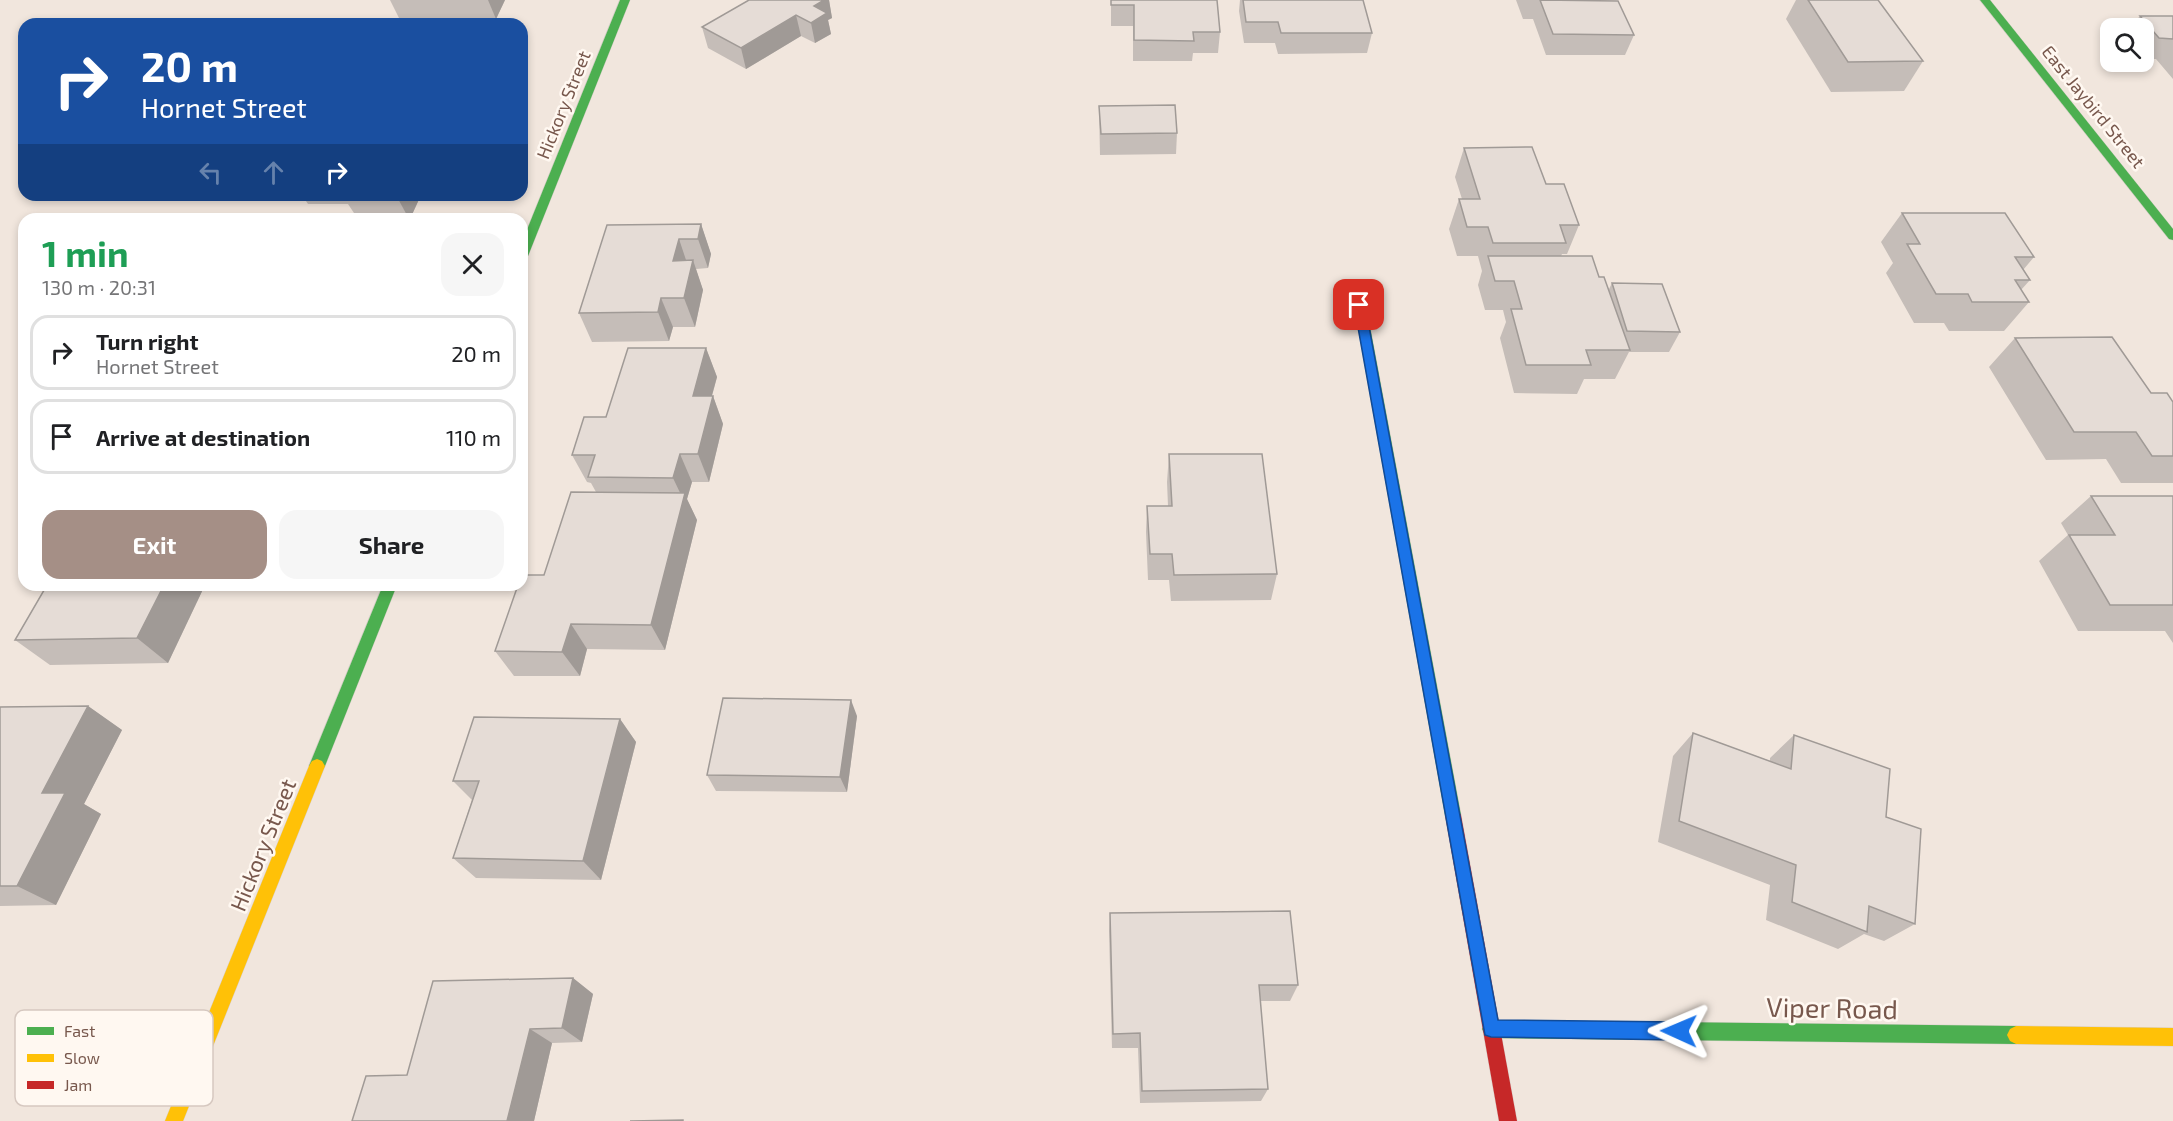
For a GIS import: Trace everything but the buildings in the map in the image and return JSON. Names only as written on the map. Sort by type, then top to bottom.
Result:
[{"type":"street","name":"Hickory Street","points":[[528,241],[625,0]]},
{"type":"street","name":"East Jaybird Street","points":[[1985,0],[2173,236]]},
{"type":"street","points":[[1359,305],[1508,1121]]},
{"type":"street","name":"Hickory Street","points":[[213,1024],[388,591]]},
{"type":"street","name":"Viper Road","points":[[1491,1029],[2173,1037]]},
{"type":"street","name":"Hickory Street","points":[[174,1121],[180,1106]]},
{"type":"shaded area","points":[[0,0],[2173,0],[2173,1121],[0,1121]]},
{"type":"traffic: fast","points":[[528,241],[625,0]]},
{"type":"traffic: fast","points":[[1985,0],[2173,236]]},
{"type":"traffic: fast","points":[[1360,305],[1453,815]]},
{"type":"traffic: fast","points":[[317,766],[388,591]]},
{"type":"traffic: fast","points":[[1491,1029],[2016,1035]]},
{"type":"traffic: slow","points":[[213,1024],[317,766]]},
{"type":"traffic: slow","points":[[2016,1035],[2173,1037]]},
{"type":"traffic: slow","points":[[174,1121],[180,1106]]},
{"type":"traffic: jam","points":[[1453,815],[1508,1121]]},
{"type":"route","points":[[1359,305],[1491,1029],[1679,1031]]}]
